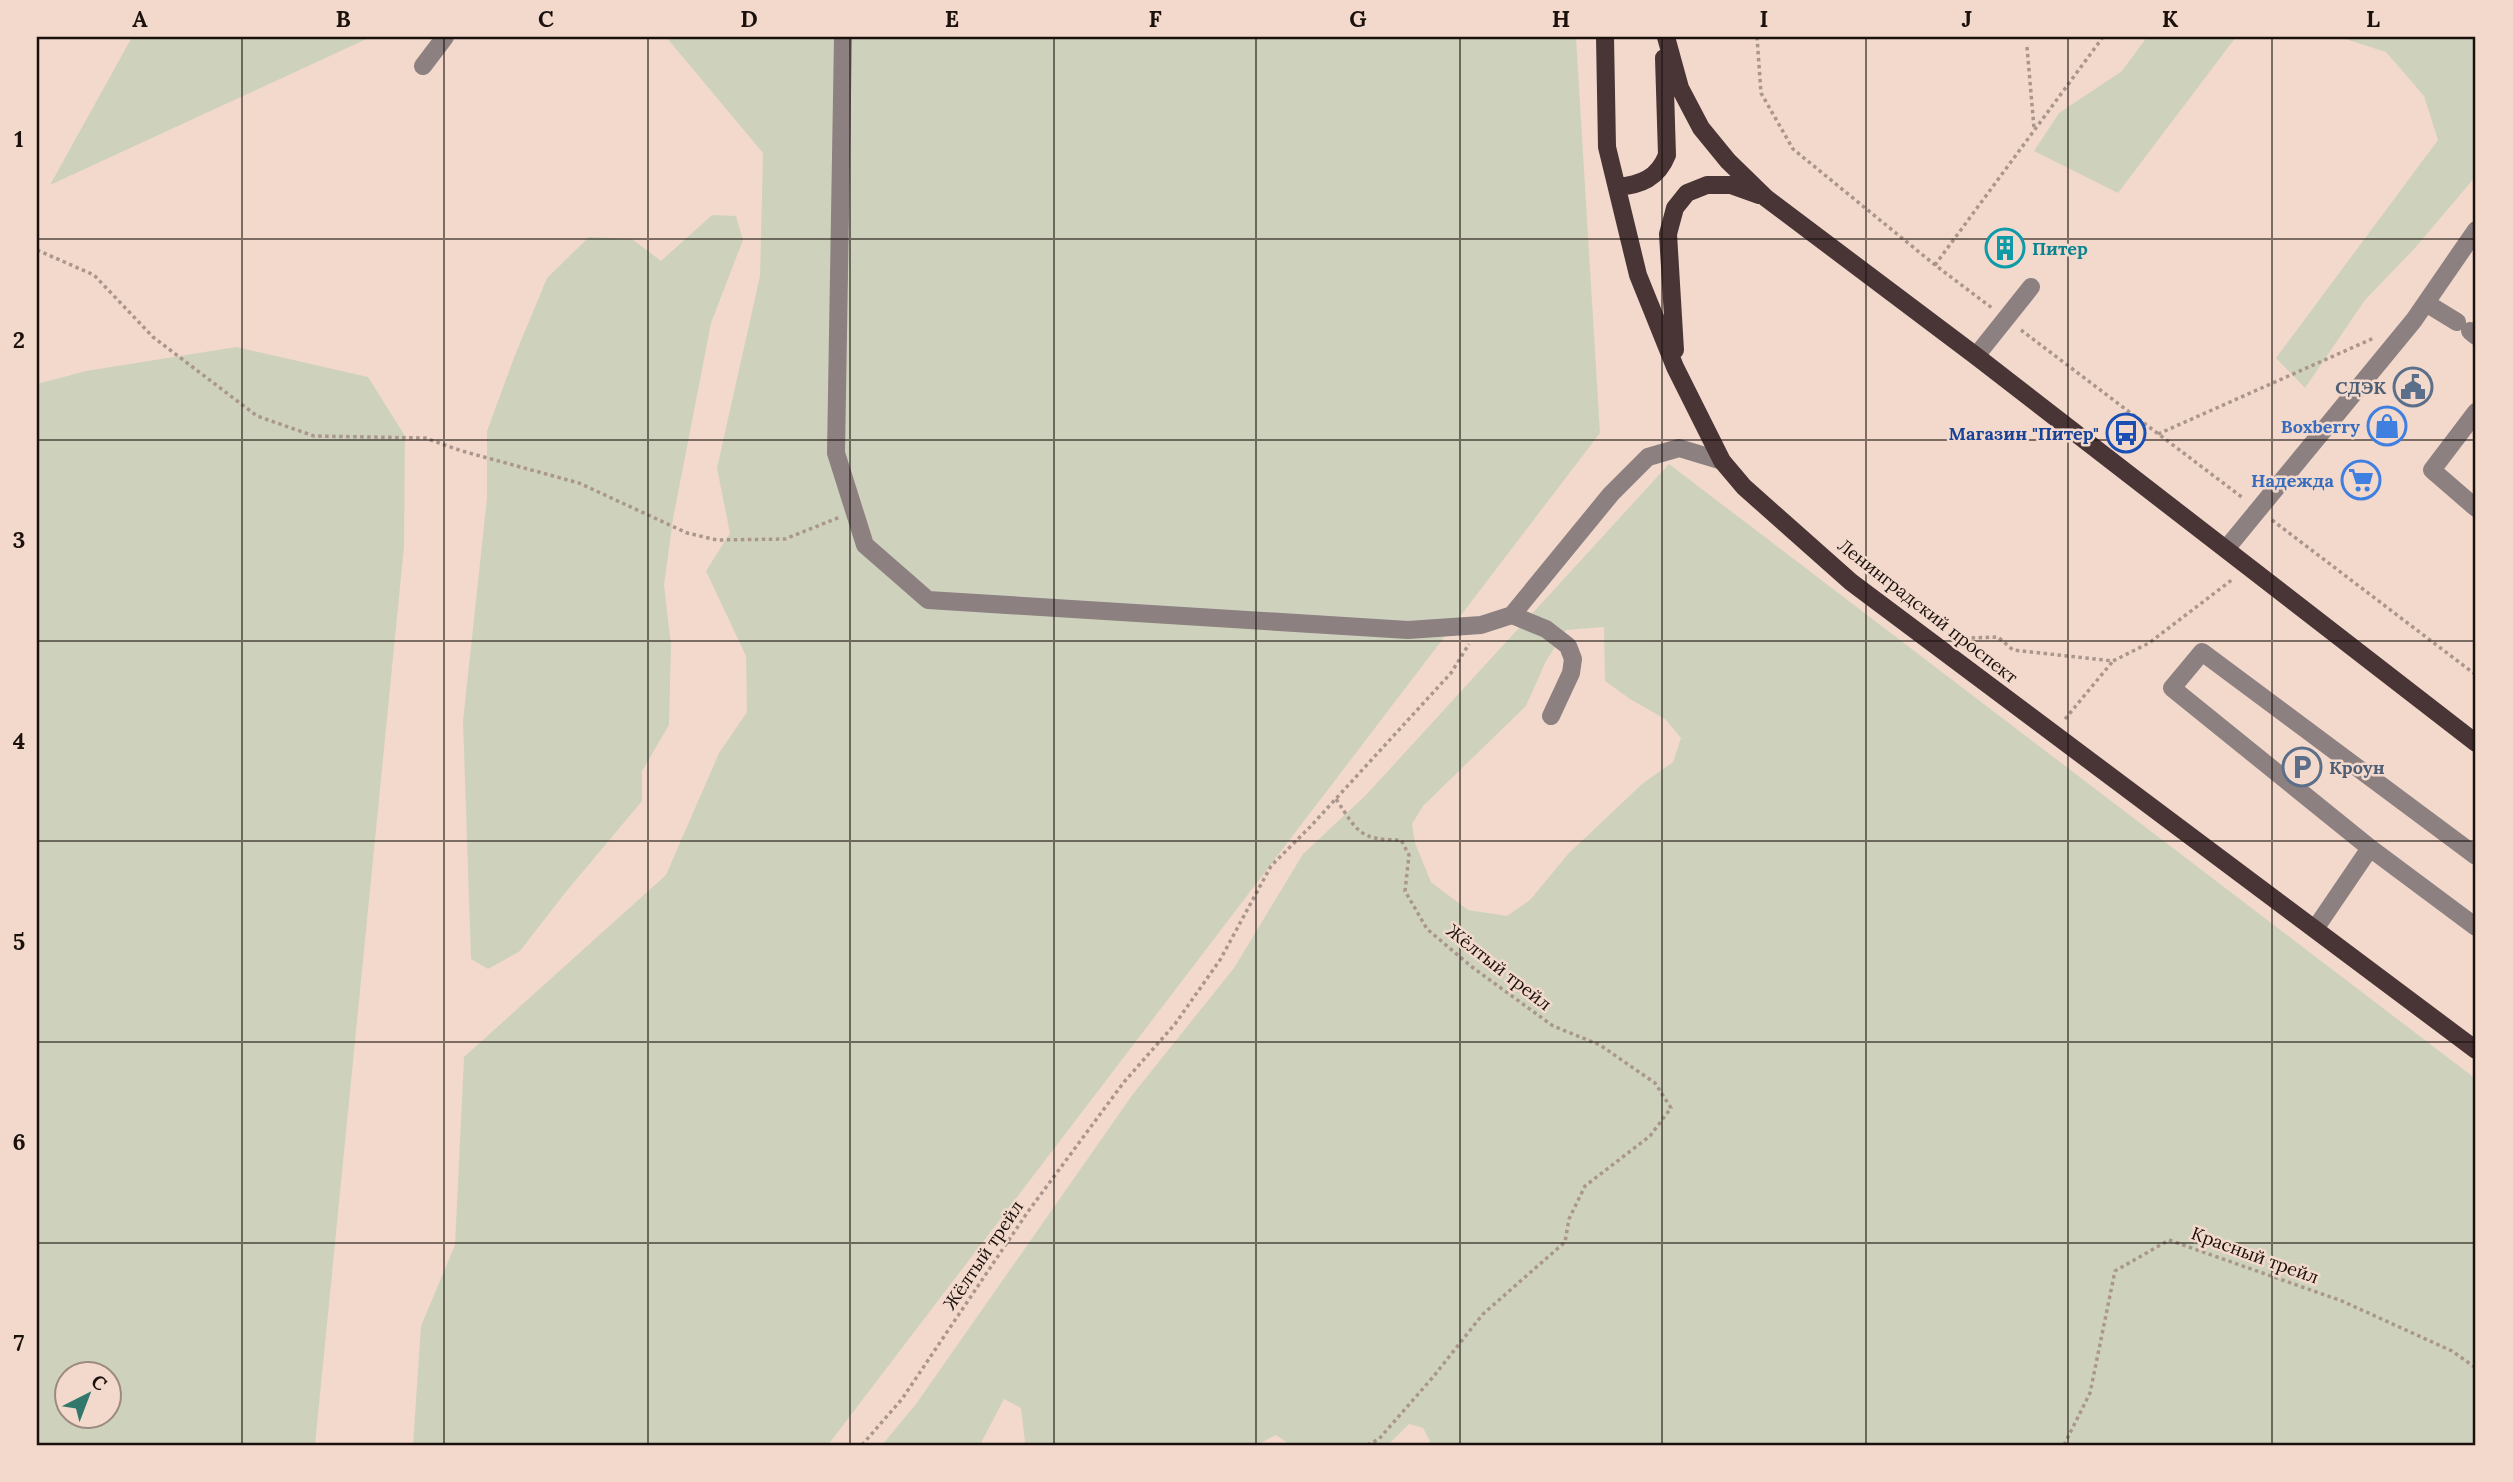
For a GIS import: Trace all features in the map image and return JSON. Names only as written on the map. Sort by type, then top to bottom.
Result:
[{"type":"main road","name":"Ленинградский проспект","points":[[1605,37],[1607,147],[1638,275],[1675,368],[1722,461],[1744,487],[1851,582],[2476,1050]]},
{"type":"main road","points":[[1617,187],[1650,179],[1662,167],[1667,155],[1665,37]]},
{"type":"main road","points":[[1665,37],[1680,88],[1701,128],[1728,161],[1766,198],[1976,356],[2476,743]]},
{"type":"main road","points":[[1675,368],[1668,234],[1675,208],[1687,193],[1707,185],[1731,185],[1766,198]]},
{"type":"lane","points":[[423,66],[445,37]]},
{"type":"lane","points":[[843,37],[836,453],[865,545],[928,600],[1408,630],[1481,625],[1511,615],[1611,494],[1648,457],[1679,448],[1722,461]]},
{"type":"lane","points":[[2226,549],[2426,303],[2476,230]]},
{"type":"lane","points":[[1976,356],[2031,287]]},
{"type":"lane","points":[[2426,303],[2468,330]]},
{"type":"lane","points":[[2476,412],[2432,470],[2476,508]]},
{"type":"lane","points":[[1511,615],[1546,629],[1568,646],[1573,659],[1571,673],[1551,716]]},
{"type":"lane","points":[[2476,856],[2202,652],[2172,688],[2370,848],[2476,927]]},
{"type":"lane","points":[[2315,929],[2370,848]]},
{"type":"path","points":[[1757,37],[1761,93],[1793,149],[1935,265],[2476,675]]},
{"type":"path","points":[[1935,265],[2103,37]]},
{"type":"path","points":[[2027,47],[2034,130]]},
{"type":"path","points":[[37,250],[94,275],[153,337],[257,416],[314,436],[425,438],[579,484],[687,533],[717,540],[785,539],[854,511]]},
{"type":"path","points":[[2158,434],[2378,336]]},
{"type":"path","points":[[2054,733],[2113,661],[2149,643],[2249,566]]},
{"type":"path","points":[[1336,799],[1451,673],[1481,625]]},
{"type":"path","points":[[1940,648],[1970,638],[1998,637],[2013,650],[2113,661]]},
{"type":"path","name":"Жёлтый трейл","points":[[862,1445],[902,1399],[1027,1213],[1124,1082],[1175,1024],[1220,960],[1271,866],[1336,799],[1355,828],[1374,840],[1401,841],[1409,855],[1405,891],[1427,929],[1472,967],[1553,1026],[1600,1045],[1655,1083],[1671,1108],[1650,1136],[1585,1186],[1569,1219],[1565,1242],[1483,1314],[1379,1439],[1367,1445]]},
{"type":"path","name":"Красный трейл","points":[[2064,1445],[2090,1393],[2115,1271],[2169,1240],[2342,1301],[2452,1351],[2476,1368]]},
{"type":"green space","points":[[132,37],[371,37],[50,185]]},
{"type":"green space","points":[[666,37],[1576,37],[1600,433],[828,1445],[413,1445],[421,1326],[455,1245],[464,1057],[666,875],[719,753],[747,712],[746,656],[706,571],[730,533],[717,468],[760,276],[763,153]]},
{"type":"green space","points":[[2147,37],[2236,37],[2118,193],[2034,151],[2059,113],[2122,71]]},
{"type":"green space","points":[[2339,37],[2476,37],[2476,176],[2415,248],[2365,300],[2305,388],[2276,358],[2438,140],[2424,96],[2386,52]]},
{"type":"green space","points":[[712,215],[736,216],[743,240],[711,323],[673,519],[664,585],[671,645],[669,725],[642,771],[642,801],[520,951],[488,969],[471,959],[463,721],[487,498],[487,431],[547,278],[589,237],[632,239],[661,261]]},
{"type":"green space","points":[[236,347],[368,377],[405,436],[404,547],[315,1445],[37,1445],[37,384],[86,371]]},
{"type":"green space","points":[[1669,464],[2476,1079],[2476,1445],[1427,1445],[1430,1441],[1423,1428],[1409,1424],[1388,1445],[1290,1445],[1276,1435],[1257,1445],[1023,1445],[1025,1442],[1021,1408],[1004,1399],[980,1445],[882,1445],[916,1404],[1133,1094],[1234,968],[1303,854],[1366,795]],"holes":[[[1604,627],[1605,681],[1665,719],[1681,738],[1673,762],[1642,784],[1569,853],[1530,900],[1507,916],[1468,910],[1431,882],[1415,843],[1412,824],[1423,806],[1526,706],[1546,661],[1566,630]]]},
{"type":"place","name":"Питер","points":[[2005,248]]},
{"type":"place","name":"СДЭК","points":[[2413,387]]},
{"type":"place","name":"Boxberry","points":[[2387,426]]},
{"type":"place","name":"Магазин \"Питер\"","points":[[2126,433]]},
{"type":"place","name":"Надежда","points":[[2361,480]]},
{"type":"place","name":"Кроун","points":[[2302,767]]}]
